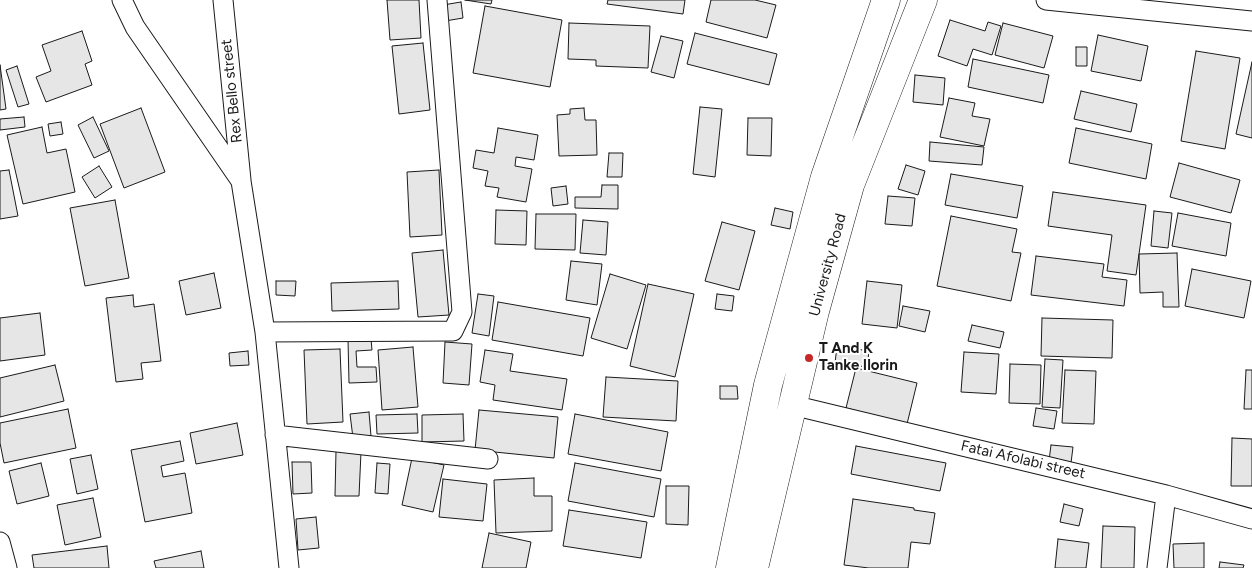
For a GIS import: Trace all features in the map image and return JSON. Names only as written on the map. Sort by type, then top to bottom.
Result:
[{"type":"main road","name":"University Road","points":[[730,568],[768,385],[825,177],[886,0]]},
{"type":"main road","name":"University Road","points":[[754,568],[815,312],[850,185],[923,0]]},
{"type":"street","points":[[122,0],[135,26],[241,181]]},
{"type":"street","name":"Rex Bello street","points":[[223,0],[241,181],[265,332],[289,568]]},
{"type":"street","points":[[265,332],[453,331],[462,312],[437,0]]},
{"type":"street","points":[[1046,0],[1129,10],[1252,21]]},
{"type":"street","name":"Fatai Afolabi street","points":[[792,406],[1166,494],[1252,519]]},
{"type":"street","points":[[275,435],[488,459]]},
{"type":"street","points":[[1156,568],[1166,494]]},
{"type":"street","points":[[0,542],[7,568]]},
{"type":"building","points":[[387,0],[419,0],[421,38],[390,40]]},
{"type":"building","points":[[465,0],[492,0],[491,4]]},
{"type":"building","points":[[608,0],[685,0],[683,14],[607,4]]},
{"type":"building","points":[[711,0],[755,0],[776,5],[767,38],[706,22]]},
{"type":"building","points":[[461,2],[463,18],[445,21],[443,5]]},
{"type":"building","points":[[485,6],[562,20],[550,87],[473,73]]},
{"type":"building","points":[[950,20],[985,31],[988,22],[1001,26],[992,55],[973,49],[967,66],[938,56]]},
{"type":"building","points":[[569,23],[650,26],[648,68],[596,66],[596,60],[568,59]]},
{"type":"building","points":[[1003,23],[1053,36],[1044,68],[995,55]]},
{"type":"building","points":[[82,31],[92,61],[85,64],[92,85],[46,102],[36,77],[51,71],[42,45]]},
{"type":"building","points":[[695,33],[777,54],[769,85],[687,64]]},
{"type":"building","points":[[1098,35],[1148,46],[1141,81],[1091,71]]},
{"type":"building","points":[[661,36],[683,41],[674,78],[651,72]]},
{"type":"building","points":[[423,43],[430,110],[399,114],[392,46]]},
{"type":"building","points":[[1076,47],[1087,47],[1087,66],[1076,66]]},
{"type":"building","points":[[1196,51],[1240,58],[1225,149],[1181,141]]},
{"type":"building","points":[[973,59],[1049,75],[1043,103],[968,87]]},
{"type":"building","points":[[1252,62],[1252,138],[1236,134]]},
{"type":"building","points":[[0,65],[6,109],[0,110]]},
{"type":"building","points":[[17,66],[29,104],[18,107],[6,70]]},
{"type":"building","points":[[915,75],[945,78],[943,105],[913,102]]},
{"type":"building","points":[[1081,91],[1137,104],[1131,132],[1074,119]]},
{"type":"building","points":[[949,98],[975,103],[972,116],[990,119],[984,146],[940,137]]},
{"type":"building","points":[[700,107],[722,109],[715,177],[693,174]]},
{"type":"building","points":[[141,108],[165,172],[124,188],[100,124]]},
{"type":"building","points":[[584,108],[585,120],[596,120],[597,155],[559,156],[557,115],[570,114],[570,109]]},
{"type":"building","points":[[24,117],[25,127],[0,130],[0,119]]},
{"type":"building","points":[[93,117],[109,151],[94,158],[78,125]]},
{"type":"building","points":[[748,118],[772,118],[771,156],[747,155]]},
{"type":"building","points":[[61,122],[63,134],[50,136],[48,124]]},
{"type":"building","points":[[42,127],[47,153],[66,149],[75,192],[23,204],[7,135]]},
{"type":"building","points":[[498,128],[538,135],[534,160],[516,157],[515,166],[532,169],[526,202],[497,197],[499,188],[485,186],[488,171],[473,168],[476,150],[494,153]]},
{"type":"building","points":[[1076,128],[1152,144],[1146,179],[1069,163]]},
{"type":"building","points":[[930,142],[984,147],[982,165],[929,161]]},
{"type":"building","points":[[609,153],[623,153],[622,177],[607,177]]},
{"type":"building","points":[[1179,163],[1240,180],[1231,213],[1170,197]]},
{"type":"building","points":[[906,165],[925,171],[918,195],[898,189]]},
{"type":"building","points":[[99,166],[112,187],[95,198],[82,177]]},
{"type":"building","points":[[9,170],[18,216],[0,219],[0,171]]},
{"type":"building","points":[[439,170],[442,235],[410,237],[407,172]]},
{"type":"building","points":[[951,174],[1023,186],[1017,218],[945,205]]},
{"type":"building","points":[[602,185],[618,185],[618,209],[575,208],[575,197],[601,197]]},
{"type":"building","points":[[566,186],[568,204],[553,206],[551,188]]},
{"type":"building","points":[[1053,192],[1146,205],[1136,275],[1107,271],[1112,235],[1048,226]]},
{"type":"building","points":[[888,196],[915,198],[912,226],[885,224]]},
{"type":"building","points":[[115,200],[129,278],[85,286],[70,208]]},
{"type":"building","points":[[775,208],[793,212],[790,229],[771,225]]},
{"type":"building","points":[[496,210],[527,211],[526,245],[495,244]]},
{"type":"building","points":[[1154,211],[1172,213],[1168,248],[1151,246]]},
{"type":"building","points":[[1178,213],[1231,223],[1226,256],[1172,246]]},
{"type":"building","points":[[536,214],[576,214],[575,250],[535,249]]},
{"type":"building","points":[[951,216],[1017,229],[1012,252],[1021,253],[1011,301],[937,286]]},
{"type":"building","points":[[583,220],[608,222],[606,255],[580,253]]},
{"type":"building","points":[[722,222],[755,231],[739,290],[705,281]]},
{"type":"building","points":[[443,250],[449,315],[418,317],[412,253]]},
{"type":"building","points":[[1177,253],[1179,307],[1163,307],[1163,292],[1140,293],[1139,254]]},
{"type":"building","points":[[1036,256],[1104,264],[1102,277],[1127,280],[1124,306],[1031,295]]},
{"type":"building","points":[[571,261],[602,264],[597,305],[566,300]]},
{"type":"building","points":[[1192,269],[1251,281],[1244,318],[1185,306]]},
{"type":"building","points":[[214,273],[221,308],[186,315],[179,281]]},
{"type":"building","points":[[610,274],[646,285],[627,349],[591,338]]},
{"type":"building","points":[[276,281],[296,281],[295,296],[276,295]]},
{"type":"building","points":[[398,281],[399,309],[332,311],[331,283]]},
{"type":"building","points":[[867,281],[902,285],[897,328],[862,324]]},
{"type":"building","points":[[648,284],[694,294],[675,377],[630,366]]},
{"type":"building","points":[[478,294],[494,296],[489,336],[472,333]]},
{"type":"building","points":[[717,294],[734,296],[732,311],[715,309]]},
{"type":"building","points":[[133,295],[134,307],[154,304],[161,361],[141,363],[143,379],[116,382],[106,298]]},
{"type":"building","points":[[498,302],[590,318],[583,356],[492,340]]},
{"type":"building","points":[[903,306],[930,311],[925,332],[899,326]]},
{"type":"building","points":[[40,313],[45,355],[0,361],[0,318]]},
{"type":"building","points":[[1042,318],[1113,320],[1112,358],[1041,356]]},
{"type":"building","points":[[972,325],[1004,332],[1000,348],[968,341]]},
{"type":"building","points":[[371,339],[372,350],[356,351],[357,367],[376,367],[377,382],[349,383],[348,340]]},
{"type":"building","points":[[445,342],[472,344],[469,385],[443,383]]},
{"type":"building","points":[[837,346],[869,351],[867,367],[835,363]]},
{"type":"building","points":[[413,347],[418,407],[382,410],[378,350]]},
{"type":"building","points":[[340,349],[343,422],[307,424],[304,350]]},
{"type":"building","points":[[485,350],[513,354],[510,371],[567,379],[562,410],[493,400],[495,385],[480,382]]},
{"type":"building","points":[[248,351],[249,365],[230,366],[229,353]]},
{"type":"building","points":[[964,352],[999,354],[996,394],[961,392]]},
{"type":"building","points":[[1045,359],[1063,360],[1060,408],[1042,407]]},
{"type":"building","points":[[1010,364],[1041,365],[1040,404],[1009,403]]},
{"type":"building","points":[[55,365],[64,401],[0,417],[0,378]]},
{"type":"building","points":[[856,368],[917,383],[907,424],[846,408]]},
{"type":"building","points":[[1065,370],[1096,371],[1094,424],[1062,423]]},
{"type":"building","points":[[1246,370],[1252,370],[1252,409],[1244,409]]},
{"type":"building","points":[[606,377],[678,381],[676,421],[603,417]]},
{"type":"building","points":[[720,386],[737,386],[738,399],[720,399]]},
{"type":"building","points":[[1036,408],[1057,411],[1054,429],[1033,426]]},
{"type":"building","points":[[68,409],[76,448],[4,463],[0,443],[0,423]]},
{"type":"building","points":[[479,410],[558,417],[554,458],[475,450]]},
{"type":"building","points":[[369,412],[371,436],[353,438],[350,414]]},
{"type":"building","points":[[417,414],[418,433],[377,434],[376,415]]},
{"type":"building","points":[[463,414],[464,441],[422,442],[422,415]]},
{"type":"building","points":[[575,414],[668,432],[661,471],[568,454]]},
{"type":"building","points":[[237,423],[243,455],[196,464],[190,433]]},
{"type":"building","points":[[1232,438],[1252,439],[1252,486],[1231,486]]},
{"type":"building","points":[[180,441],[184,461],[161,466],[163,477],[185,473],[192,513],[145,522],[131,450]]},
{"type":"building","points":[[1051,445],[1073,447],[1071,463],[1049,461]]},
{"type":"building","points":[[856,446],[946,463],[940,491],[851,474]]},
{"type":"building","points":[[336,451],[361,452],[359,496],[335,496]]},
{"type":"building","points":[[91,455],[98,489],[77,494],[70,459]]},
{"type":"building","points":[[412,458],[444,465],[433,512],[402,505]]},
{"type":"building","points":[[292,462],[311,462],[312,493],[293,494]]},
{"type":"building","points":[[41,463],[49,496],[17,504],[9,471]]},
{"type":"building","points":[[377,463],[390,464],[388,494],[375,493]]},
{"type":"building","points":[[575,463],[661,479],[654,517],[568,501]]},
{"type":"building","points":[[534,478],[534,496],[552,496],[552,531],[496,533],[494,480]]},
{"type":"building","points":[[443,479],[487,484],[483,521],[439,517]]},
{"type":"building","points":[[666,486],[689,486],[688,525],[666,524]]},
{"type":"building","points":[[93,498],[101,537],[65,545],[57,505]]},
{"type":"building","points":[[853,499],[935,513],[930,544],[911,542],[908,568],[869,568],[844,565]]},
{"type":"building","points":[[1064,504],[1083,509],[1079,526],[1060,522]]},
{"type":"building","points":[[569,510],[647,522],[641,558],[563,546]]},
{"type":"building","points":[[316,517],[319,548],[298,550],[296,519]]},
{"type":"building","points":[[1103,526],[1135,527],[1134,568],[1101,568]]},
{"type":"building","points":[[489,533],[531,542],[526,568],[482,568]]},
{"type":"building","points":[[1058,539],[1089,543],[1086,568],[1055,568]]},
{"type":"building","points":[[1204,543],[1204,568],[1174,568],[1173,544]]},
{"type":"building","points":[[107,546],[109,568],[34,568],[32,555]]},
{"type":"building","points":[[201,551],[204,568],[156,568],[154,561]]},
{"type":"building","points":[[1220,562],[1244,565],[1243,568],[1219,568]]},
{"type":"place","name":"T And K Tanke Ilorin","points":[[809,358]]}]
